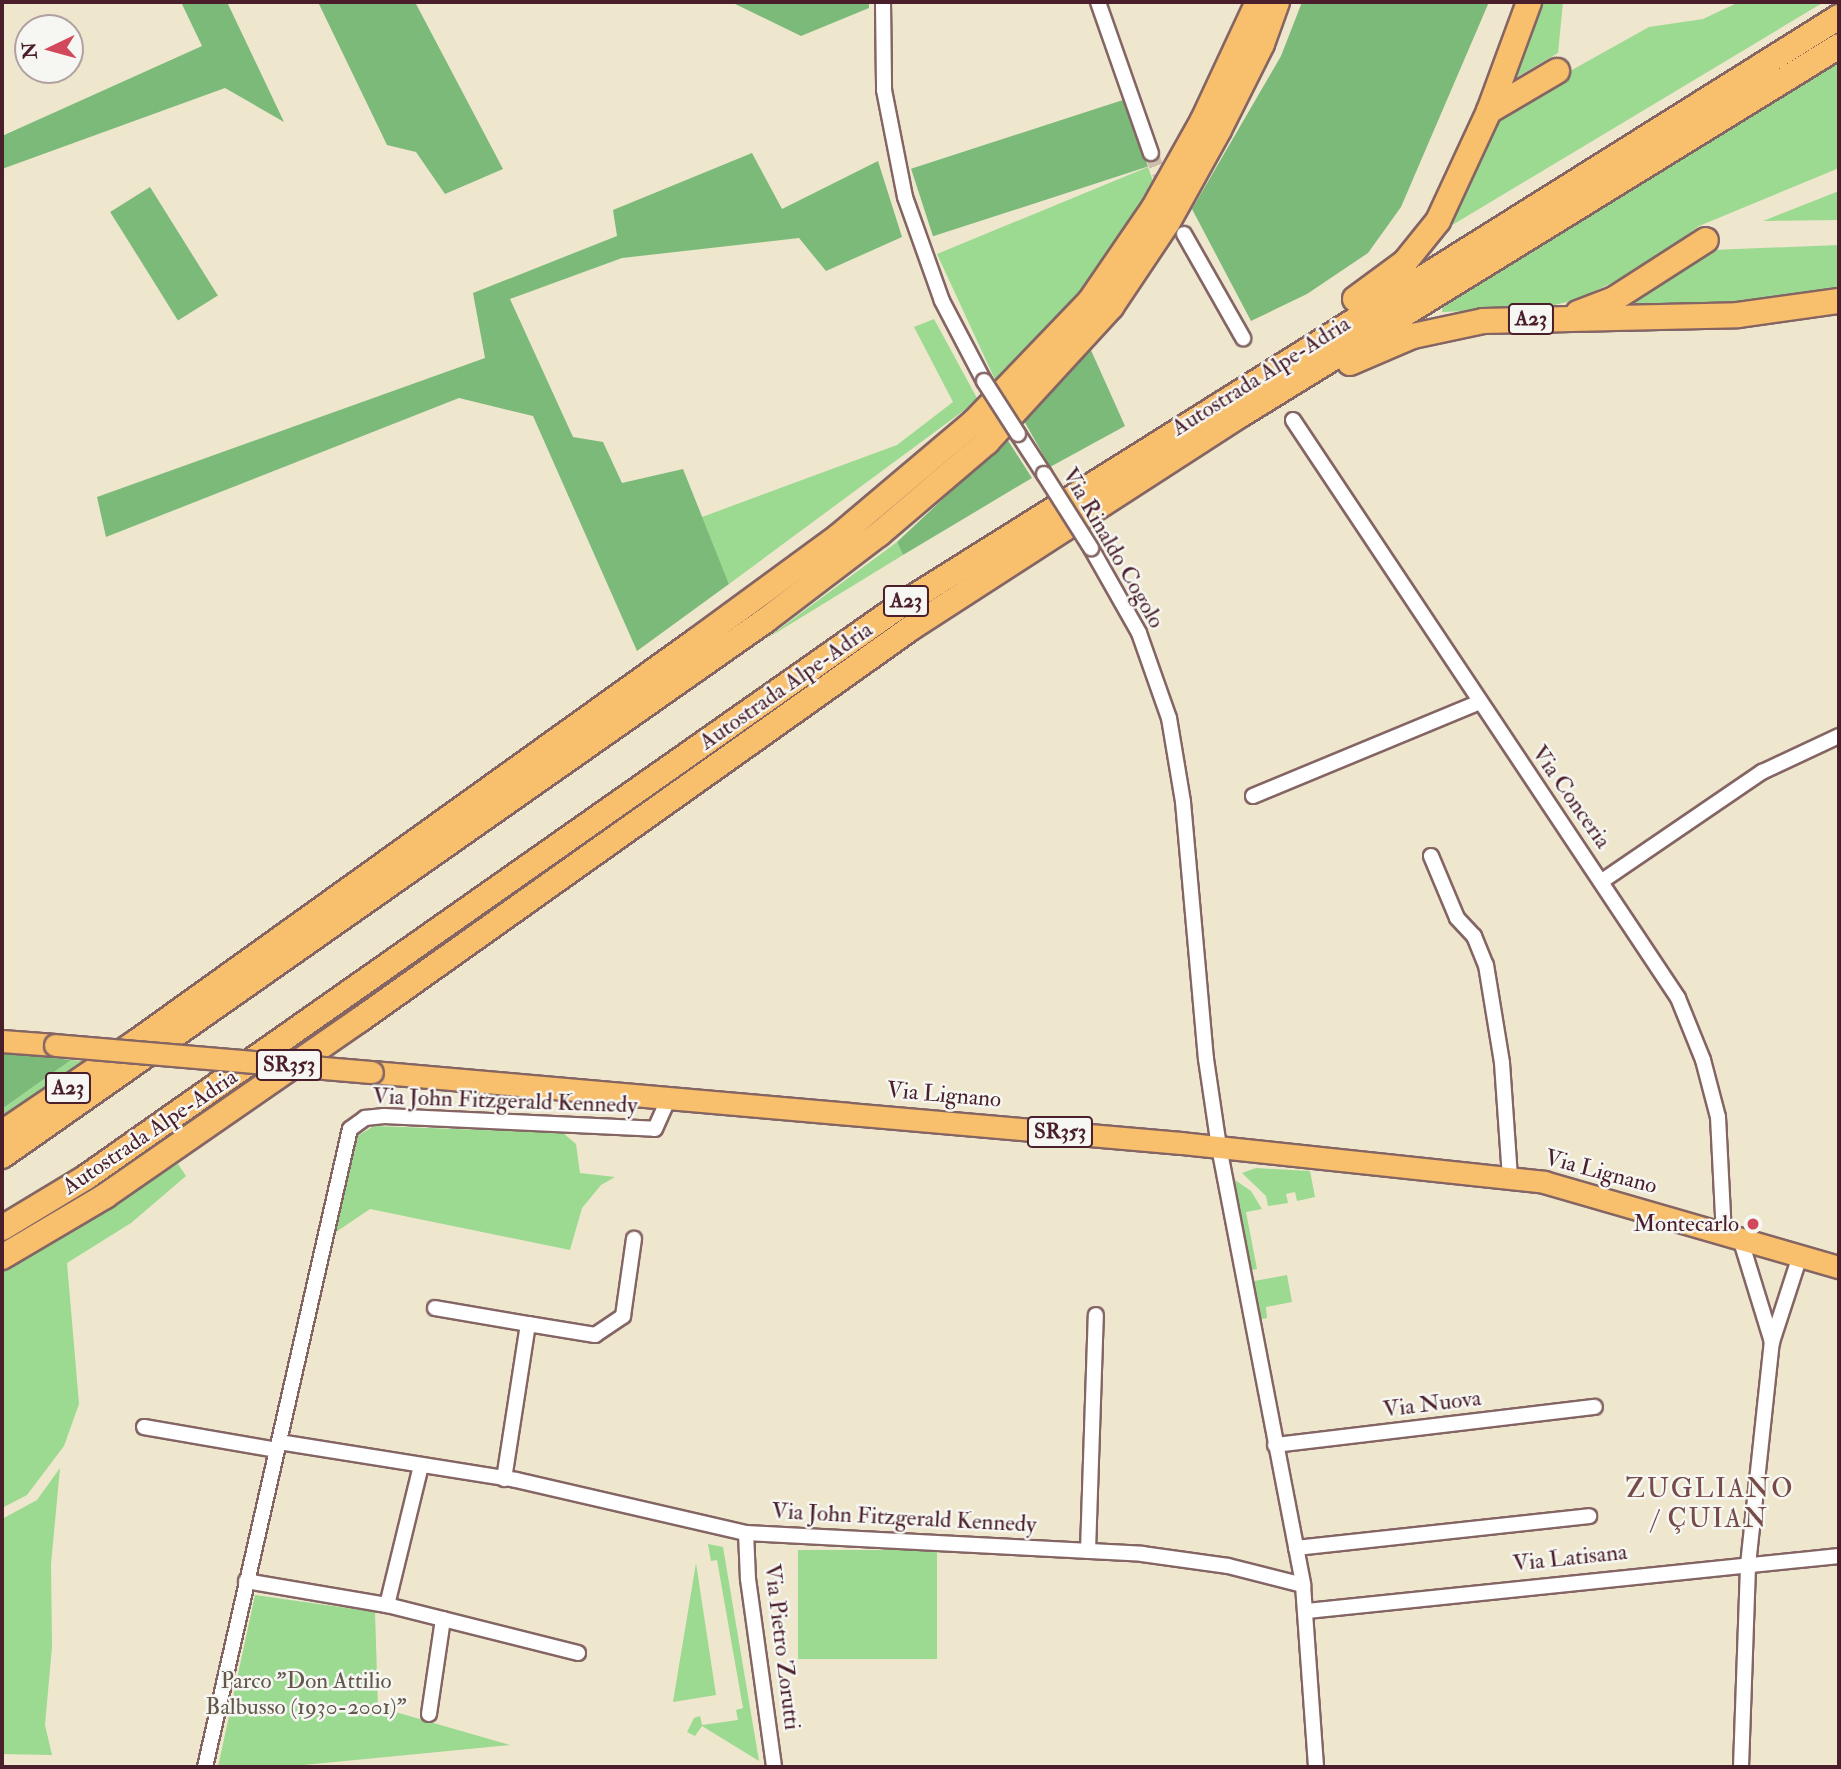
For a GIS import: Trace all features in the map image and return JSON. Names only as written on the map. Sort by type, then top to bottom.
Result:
[{"type":"highway","name":"A23","points":[[2,1133],[135,1044],[697,640],[839,536],[974,422],[1090,301],[1153,209],[1203,120],[1258,2]]},
{"type":"highway","name":"A23","points":[[2,1156],[766,620],[878,534],[987,442],[1111,307],[1168,222],[1219,130],[1262,44],[1277,2]]},
{"type":"highway","name":"A23","points":[[1236,404],[1287,344],[1368,291],[1423,243],[1455,187],[1489,111],[1529,2]]},
{"type":"highway","name":"Autostrada Alpe-Adria","points":[[2,1257],[105,1196],[266,1085],[911,628],[1236,404],[1839,17]]},
{"type":"highway","name":"Autostrada Alpe-Adria","points":[[2,1228],[141,1140],[898,607],[1839,46]]},
{"type":"highway","points":[[1489,111],[1558,71]]},
{"type":"highway","points":[[1564,319],[1614,299],[1706,240]]},
{"type":"highway","name":"A23","points":[[1236,404],[1435,329],[1483,321],[1738,315],[1839,301]]},
{"type":"main road","name":"Via Lignano","points":[[2,1041],[1219,1147],[1544,1182],[1839,1267]]},
{"type":"street","name":"Via Rinaldo Cogolo","points":[[883,2],[884,90],[905,197],[942,301],[984,381],[1091,548],[1139,633],[1169,718],[1183,802],[1206,1059],[1219,1147]]},
{"type":"street","points":[[1098,2],[1151,153]]},
{"type":"street","points":[[1184,234],[1242,338]]},
{"type":"street","name":"Via Conceria","points":[[1293,420],[1478,704],[1602,881],[1678,998],[1703,1060],[1718,1117],[1732,1236],[1772,1342]]},
{"type":"street","points":[[1252,796],[1478,704]]},
{"type":"street","points":[[1602,881],[1762,772],[1839,736]]},
{"type":"street","name":"Via Lignano","points":[[1431,856],[1457,918],[1474,936],[1486,965],[1502,1063],[1510,1178]]},
{"type":"street","name":"Via John Fitzgerald Kennedy","points":[[205,1767],[347,1139],[357,1122],[384,1116],[655,1129],[669,1098]]},
{"type":"street","points":[[1219,1147],[1303,1585],[1307,1611],[1316,1767]]},
{"type":"street","points":[[435,1308],[595,1335],[623,1316],[634,1239]]},
{"type":"street","points":[[1741,1767],[1749,1562],[1772,1342],[1800,1256]]},
{"type":"street","points":[[1088,1551],[1096,1315]]},
{"type":"street","points":[[504,1479],[528,1324]]},
{"type":"street","name":"Via Nuova","points":[[1275,1446],[1595,1407]]},
{"type":"street","name":"Via John Fitzgerald Kennedy","points":[[144,1427],[504,1479],[746,1533],[1088,1551],[1228,1566],[1303,1585]]},
{"type":"street","points":[[387,1605],[421,1465]]},
{"type":"street","points":[[1296,1548],[1589,1516]]},
{"type":"street","name":"Via Pietro Zorutti","points":[[746,1533],[774,1767]]},
{"type":"street","name":"Via Latisana","points":[[1307,1611],[1749,1562],[1839,1556]]},
{"type":"street","points":[[246,1581],[387,1605],[578,1653]]},
{"type":"street","points":[[429,1714],[443,1619]]},
{"type":"green space","points":[[181,2],[227,2],[284,122],[225,88],[2,169],[2,136],[202,46]]},
{"type":"green space","points":[[318,2],[415,2],[503,169],[445,194],[416,152],[387,145]]},
{"type":"green space","points":[[731,2],[869,2],[869,8],[801,36]]},
{"type":"green space","points":[[1302,2],[1489,2],[1401,207],[1368,253],[1307,294],[1251,321],[1192,209],[1281,56]]},
{"type":"green space","points":[[1536,2],[1563,2],[1558,53],[1512,80]]},
{"type":"green space","points":[[1739,2],[1824,2],[1434,236],[1500,116],[1536,90],[1649,27],[1703,19]]},
{"type":"green space","points":[[1839,57],[1839,168],[1699,226],[1647,266],[1576,300],[1541,308],[1442,312],[1443,303]]},
{"type":"green space","points":[[1126,99],[1148,167],[933,236],[911,169]]},
{"type":"green space","points":[[752,153],[782,209],[878,161],[902,237],[826,271],[799,238],[622,258],[510,299],[573,437],[603,442],[622,483],[683,469],[729,584],[637,651],[533,416],[459,398],[106,537],[97,497],[485,358],[473,293],[617,236],[613,210]]},
{"type":"green space","points":[[1148,167],[1153,181],[1111,250],[1080,293],[997,384],[937,254]]},
{"type":"green space","points":[[150,187],[218,296],[178,320],[110,212]]},
{"type":"green space","points":[[1839,191],[1839,220],[1763,221]]},
{"type":"green space","points":[[1839,245],[1839,291],[1773,302],[1635,305],[1635,300],[1711,250]]},
{"type":"green space","points":[[934,319],[978,400],[729,584],[702,517],[897,445],[953,402],[914,327]]},
{"type":"green space","points":[[1090,348],[1125,426],[1050,467],[1023,419]]},
{"type":"green space","points":[[1007,439],[1032,478],[903,555],[897,542]]},
{"type":"green space","points":[[897,542],[903,555],[766,639]]},
{"type":"green space","points":[[2,1052],[71,1060],[2,1109]]},
{"type":"green space","points":[[71,1060],[93,1062],[2,1121],[2,1109]]},
{"type":"green space","points":[[374,1126],[563,1133],[576,1144],[580,1173],[615,1177],[601,1185],[582,1208],[570,1250],[370,1209],[333,1234],[354,1138]]},
{"type":"green space","points":[[178,1164],[186,1176],[131,1223],[67,1263],[79,1404],[64,1446],[27,1495],[2,1508],[2,1272]]},
{"type":"green space","points":[[1256,1168],[1310,1171],[1315,1197],[1297,1201],[1295,1192],[1286,1194],[1288,1203],[1268,1206],[1266,1196],[1242,1173]]},
{"type":"green space","points":[[1235,1180],[1251,1191],[1262,1209],[1246,1212],[1257,1269],[1247,1271]]},
{"type":"green space","points":[[1287,1275],[1292,1302],[1266,1307],[1267,1318],[1256,1320],[1249,1282]]},
{"type":"green space","points":[[60,1468],[51,1564],[52,1647],[45,1725],[52,1755],[2,1754],[2,1519],[37,1500]]},
{"type":"green space","points":[[708,1544],[723,1547],[759,1761],[702,1726],[695,1736],[687,1732],[694,1718],[700,1716],[702,1725],[738,1720],[736,1710],[743,1708],[717,1560],[711,1561]]},
{"type":"green space","points":[[798,1550],[937,1550],[937,1659],[798,1659]]},
{"type":"green space","points":[[696,1563],[716,1695],[673,1702]]},
{"type":"green space","name":"Parco \"Don Attilio Balbusso (1930-2001)\"","points":[[255,1595],[375,1612],[378,1707],[510,1745],[283,1767],[218,1767]]},
{"type":"tunnel","points":[[1151,153],[1166,191]]},
{"type":"place","name":"Montecarlo","points":[[1753,1224]]},
{"type":"district","name":"ZUGLIANO / ÇUIAN","points":[[1710,1505]]}]
